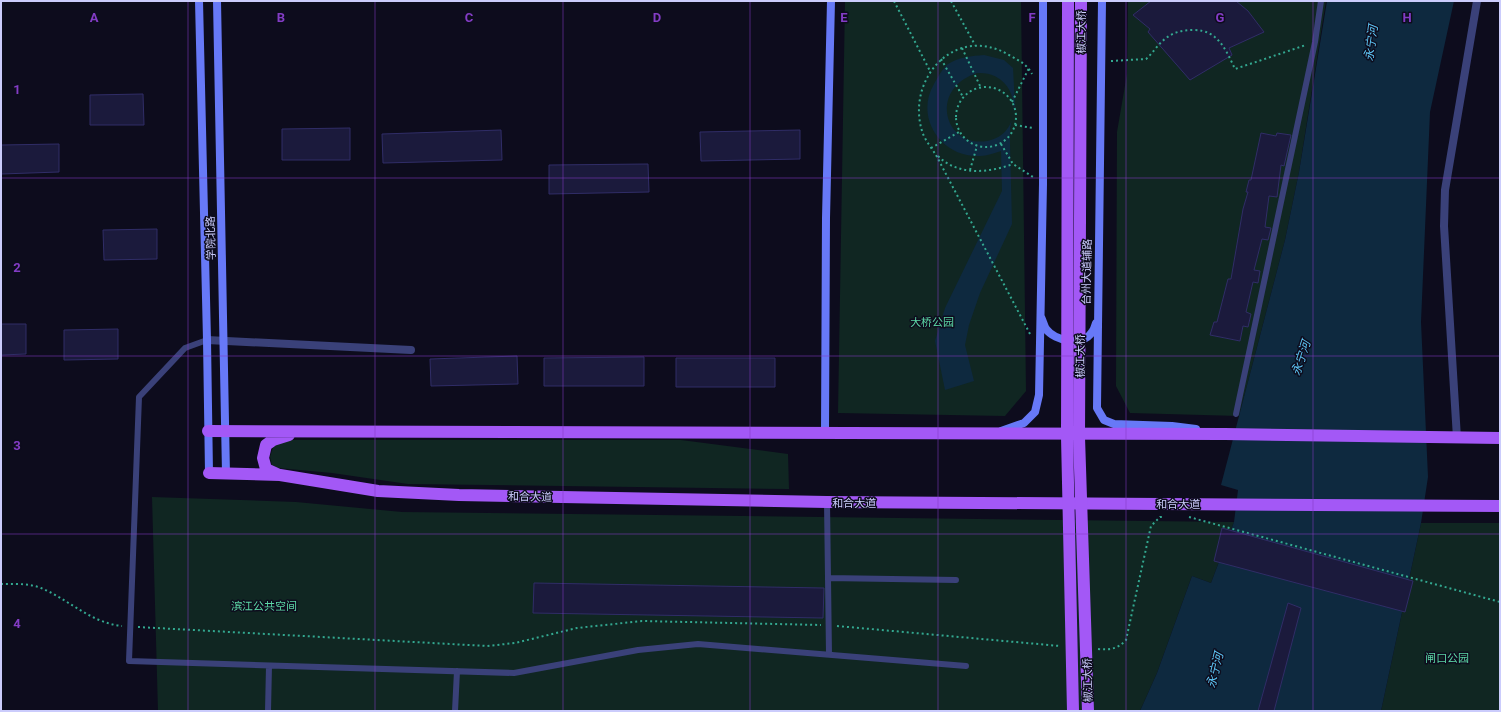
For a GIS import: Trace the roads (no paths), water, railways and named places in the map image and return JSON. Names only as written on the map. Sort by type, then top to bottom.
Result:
[{"type":"main road","name":"学院北路","points":[[199,1],[208,340],[209,473]]},
{"type":"main road","name":"学院北路","points":[[218,1],[226,474]]},
{"type":"main road","points":[[825,432],[826,218],[831,1]]},
{"type":"main road","points":[[996,433],[1024,423],[1035,412],[1039,395],[1044,129],[1043,1]]},
{"type":"main road","name":"椒江大桥","points":[[1068,1],[1067,437],[1073,711]]},
{"type":"main road","name":"椒江大桥","points":[[1081,1],[1079,437],[1088,711]]},
{"type":"main road","name":"台州大道辅路","points":[[1102,1],[1100,61],[1097,408],[1104,420],[1114,424],[1172,426],[1225,434]]},
{"type":"main road","points":[[1040,315],[1047,330],[1055,336],[1071,341],[1084,339],[1092,333],[1098,318]]},
{"type":"main road","points":[[208,431],[1225,434],[1500,438]]},
{"type":"main road","points":[[280,475],[266,469],[263,458],[266,445],[273,440],[299,431]]},
{"type":"main road","name":"和合大道","points":[[209,473],[280,475],[378,491],[459,496],[827,502],[1500,506]]},
{"type":"street","points":[[1457,438],[1444,226],[1445,190],[1477,1]]},
{"type":"street","points":[[208,340],[411,350]]},
{"type":"lane","points":[[1236,414],[1315,42],[1321,1]]},
{"type":"lane","points":[[208,340],[185,348],[139,398],[129,661],[514,673],[638,650],[698,644],[966,666]]},
{"type":"lane","points":[[827,502],[829,654]]},
{"type":"lane","points":[[828,578],[956,580]]},
{"type":"lane","points":[[268,711],[269,666]]},
{"type":"lane","points":[[456,671],[456,711]]},
{"type":"water","name":"永宁河","points":[[1327,1],[1454,1],[1430,112],[1421,322],[1428,477],[1421,523],[1381,711],[1140,711],[1157,673],[1192,576],[1211,583],[1234,522],[1238,490],[1221,485],[1285,240],[1299,172]]},
{"type":"water","points":[[984,55],[1004,60],[1013,68],[1015,106],[1013,115],[1014,103],[1010,91],[1003,81],[992,75],[977,73],[962,81],[952,91],[947,103],[948,116],[952,127],[960,136],[972,141],[987,141],[1000,136],[1008,127],[1013,117],[1010,128],[1012,224],[980,293],[969,325],[965,345],[974,381],[945,390],[935,341],[945,308],[1002,191],[1001,151],[983,156],[966,155],[954,150],[943,143],[935,134],[927,110],[929,97],[934,84],[948,64],[961,58]]},
{"type":"park label","name":"大桥公园","points":[[932,322]]},
{"type":"park label","name":"滨江公共空间","points":[[264,606]]},
{"type":"park label","name":"闸口公园","points":[[1447,658]]}]
